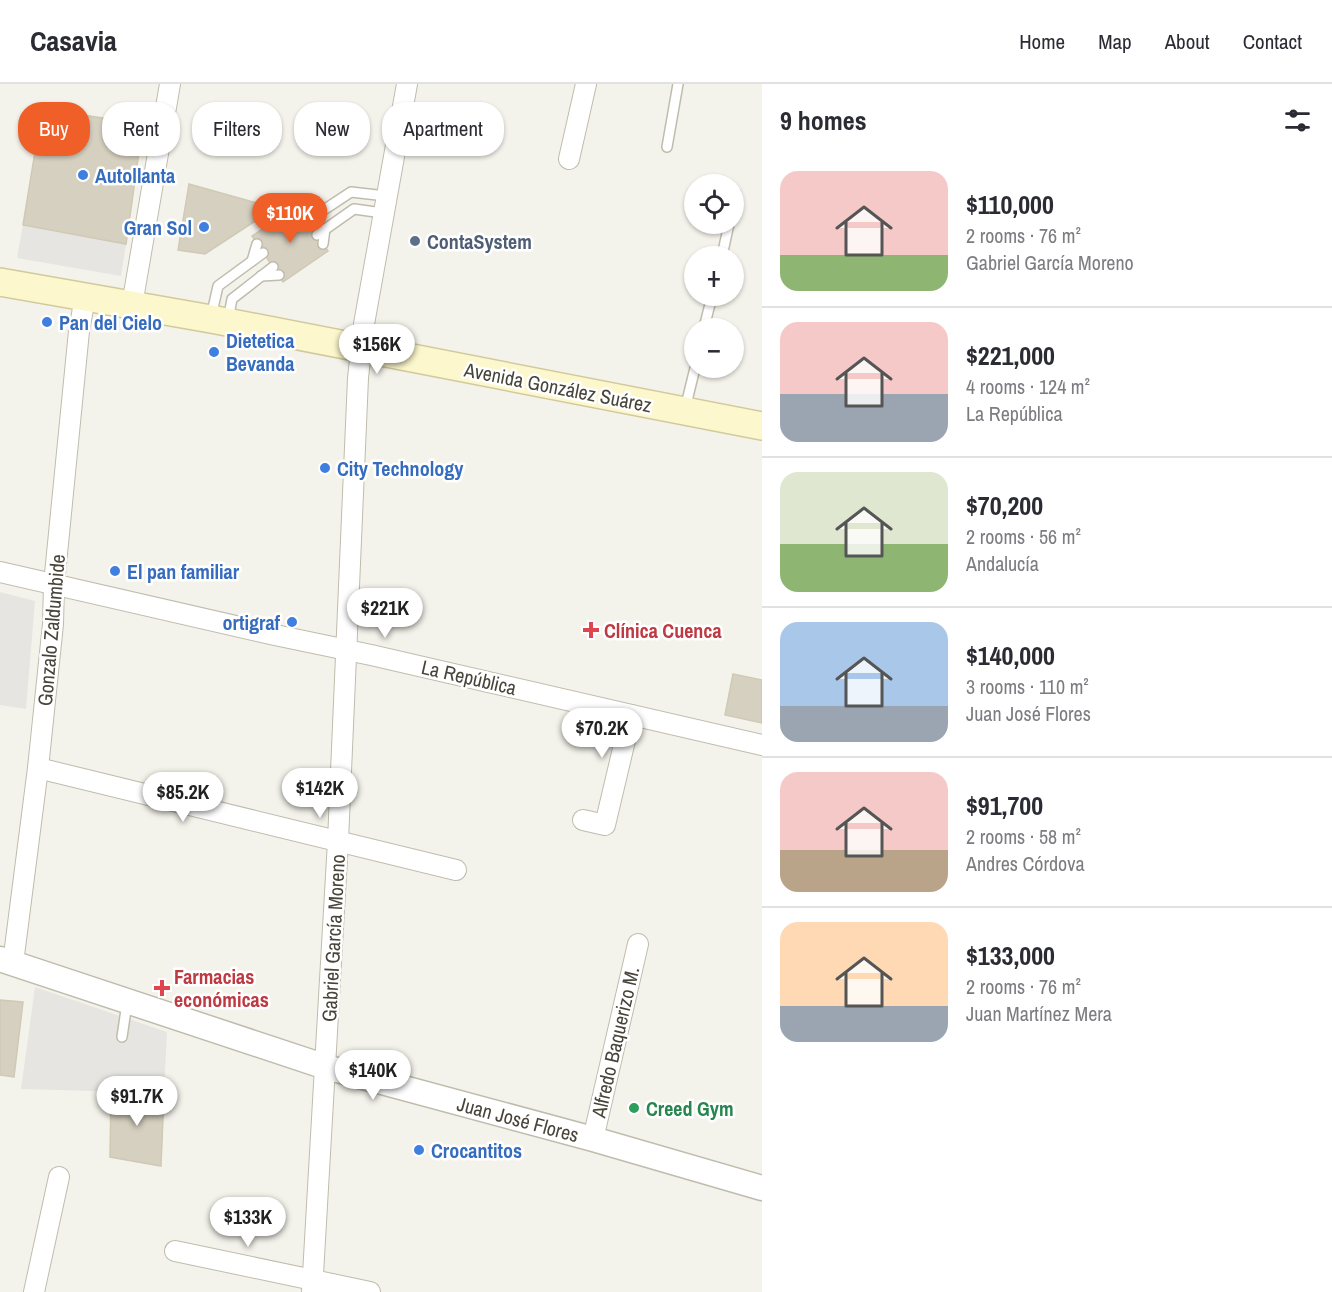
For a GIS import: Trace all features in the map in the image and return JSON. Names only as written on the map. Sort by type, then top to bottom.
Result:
[{"type":"main road","name":"Avenida González Suárez","points":[[0,282],[219,321],[762,426]]},
{"type":"street","points":[[132,305],[170,84]]},
{"type":"street","name":"Gabriel García Moreno","points":[[312,1287],[338,841],[358,378],[384,205],[407,84]]},
{"type":"street","points":[[569,159],[586,84]]},
{"type":"street","name":"Gonzalo Zaldumbide","points":[[7,961],[38,768],[79,331],[85,297]]},
{"type":"street","name":"La República","points":[[0,572],[762,745]]},
{"type":"street","points":[[583,820],[605,825],[632,715]]},
{"type":"street","points":[[38,768],[456,870]]},
{"type":"street","name":"Alfredo Baquerizo M.","points":[[593,1139],[638,944]]},
{"type":"street","name":"Juan José Flores","points":[[7,961],[326,1067],[593,1139],[762,1188]]},
{"type":"street","points":[[34,1292],[59,1178]]},
{"type":"street","points":[[175,1251],[312,1287],[370,1292]]},
{"type":"lane","points":[[667,147],[678,84]]},
{"type":"lane","points":[[308,216],[351,192],[384,205]]},
{"type":"lane","points":[[323,244],[321,232],[354,208],[384,205]]},
{"type":"lane","points":[[252,261],[258,244]]},
{"type":"lane","points":[[219,321],[218,286],[263,253]]},
{"type":"lane","points":[[219,321],[232,299],[273,267]]},
{"type":"lane","points":[[261,276],[279,275]]},
{"type":"lane","points":[[685,412],[693,378]]},
{"type":"lane","points":[[122,1037],[127,1001]]},
{"type":"shaded area","points":[[23,225],[126,244],[121,276],[17,258]]},
{"type":"shaded area","points":[[0,592],[35,601],[26,709],[0,705]]},
{"type":"shaded area","points":[[35,987],[167,1032],[164,1093],[21,1089]]},
{"type":"building","name":"Autollanta","points":[[90,116],[102,118],[102,156],[138,156],[126,244],[23,225],[34,156],[90,156]]},
{"type":"building","points":[[189,184],[275,208],[205,254],[178,250]]},
{"type":"building","points":[[297,206],[328,251],[283,282],[252,236]]},
{"type":"building","points":[[733,674],[762,680],[762,723],[725,715]]},
{"type":"building","points":[[0,1000],[23,1002],[14,1077],[0,1075]]},
{"type":"building","points":[[111,1093],[164,1093],[161,1166],[110,1157]]},
{"type":"place","name":"Autollanta","points":[[83,175]]},
{"type":"place","name":"Gran Sol","points":[[204,227]]},
{"type":"place","name":"ContaSystem","points":[[415,241]]},
{"type":"place","name":"Pan del Cielo","points":[[47,322]]},
{"type":"place","name":"Dietetica Bevanda","points":[[214,352]]},
{"type":"place","name":"City Technology","points":[[325,468]]},
{"type":"place","name":"El pan familiar","points":[[115,571]]},
{"type":"place","name":"ortigraf","points":[[292,622]]},
{"type":"place","name":"Clínica Cuenca","points":[[591,630]]},
{"type":"place","name":"Farmacias económicas","points":[[162,988]]},
{"type":"place","name":"Creed Gym","points":[[634,1108]]},
{"type":"place","name":"Crocantitos","points":[[419,1150]]}]
